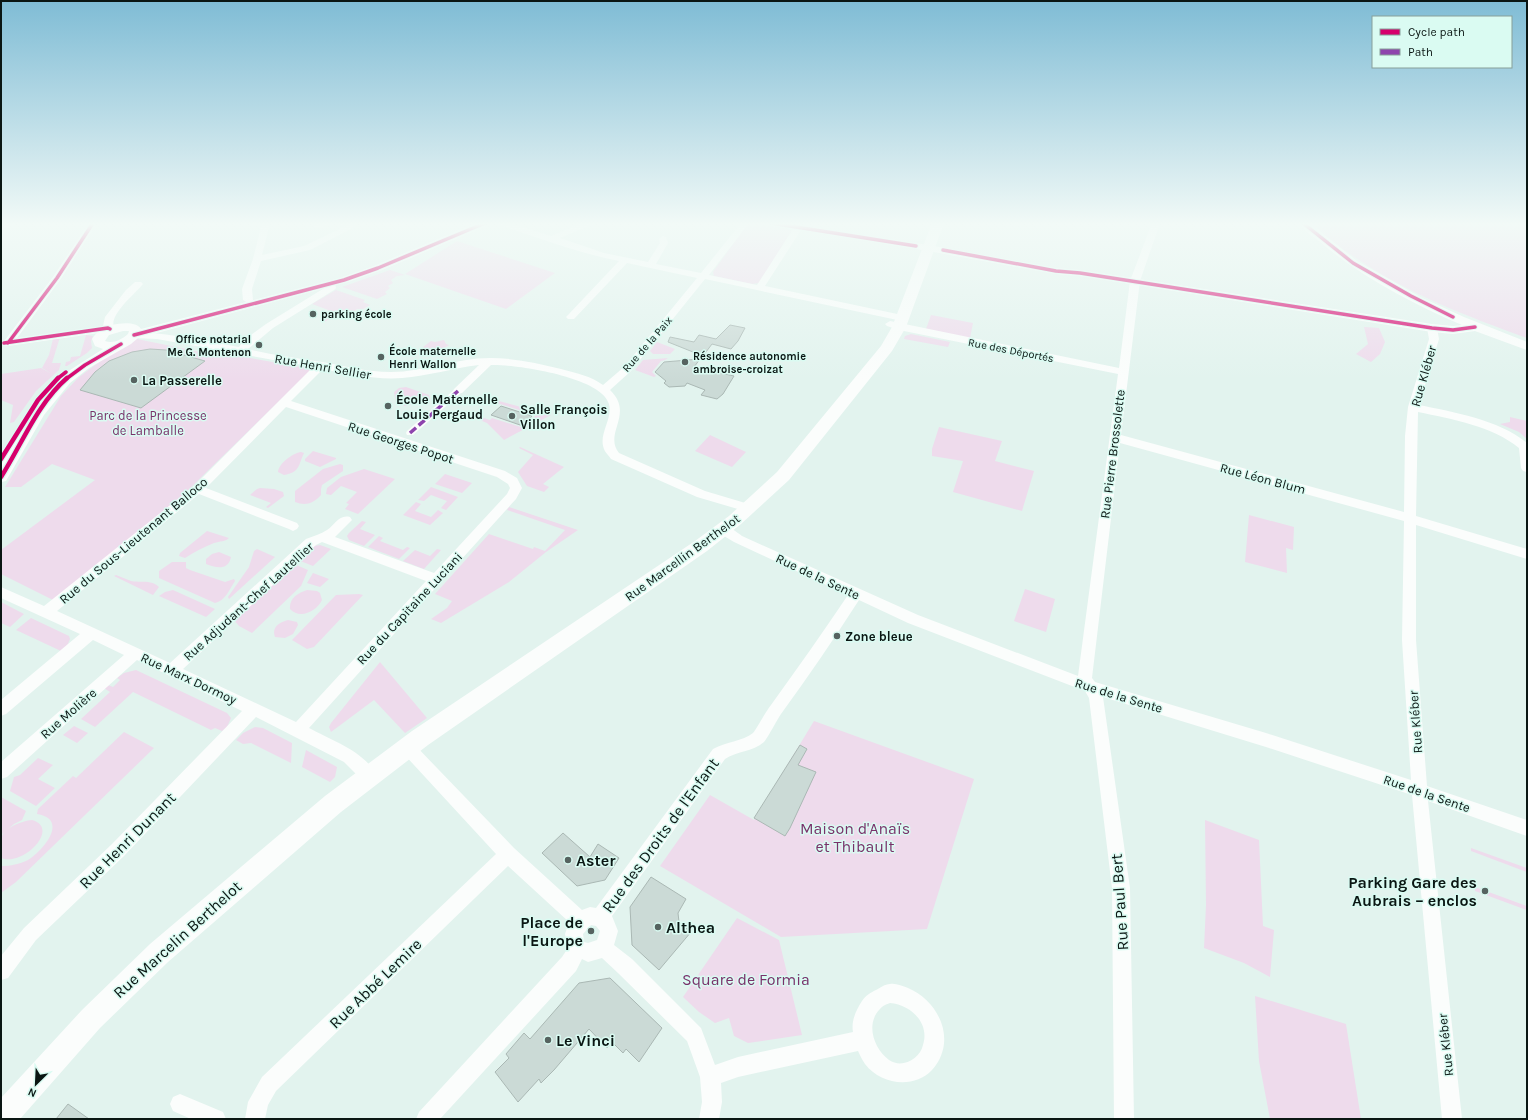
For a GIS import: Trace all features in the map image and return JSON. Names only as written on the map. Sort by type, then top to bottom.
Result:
[{"type":"main road","name":"Rue Marcellin Berthelot","points":[[369,776],[407,747],[729,525],[748,508],[783,476],[880,358],[901,323],[918,275]]},
{"type":"main road","name":"Rue Marcelin Berthelot","points":[[1,1119],[91,1019],[158,953],[333,804],[369,776]]},
{"type":"street","points":[[4,343],[59,275]]},
{"type":"street","points":[[248,300],[247,289],[252,275]]},
{"type":"street","points":[[4,460],[50,398],[64,382],[100,354],[121,344],[131,331],[145,326],[248,300],[329,282],[350,275]]},
{"type":"street","points":[[4,343],[82,330],[109,329],[131,331],[353,275]]},
{"type":"street","points":[[571,316],[610,275]]},
{"type":"street","name":"Rue des Déportés","points":[[696,275],[855,309],[867,317],[901,323],[1123,372]]},
{"type":"street","points":[[759,288],[767,275]]},
{"type":"street","points":[[1087,275],[1432,328],[1453,330],[1476,327]]},
{"type":"street","name":"Rue Pierre Brossolette","points":[[1090,687],[1085,679],[1123,372],[1135,282],[1137,275]]},
{"type":"street","points":[[1374,275],[1453,317],[1527,346]]},
{"type":"street","name":"Rue de la Paix","points":[[603,390],[610,386],[704,277]]},
{"type":"street","points":[[242,349],[245,344],[266,329],[331,288],[329,282]]},
{"type":"street","points":[[109,329],[108,319],[129,292],[138,284]]},
{"type":"street","points":[[1432,328],[1453,317],[1473,322],[1527,342]]},
{"type":"street","name":"Rue Kléber","points":[[1432,328],[1434,339],[1413,407],[1411,436],[1409,640],[1420,790],[1452,1119]]},
{"type":"street","points":[[1,477],[4,460],[24,423],[55,381],[95,352],[100,335],[109,329]]},
{"type":"street","points":[[82,330],[94,332],[99,342],[109,346],[121,344]]},
{"type":"street","name":"Rue Henri Sellier","points":[[131,331],[230,349],[242,349],[247,352],[270,357],[372,374],[395,376],[419,374],[466,364],[489,361],[506,361],[553,370],[591,382],[603,390],[612,399],[616,409],[607,440],[607,445],[611,452],[629,463],[701,494],[748,508]]},
{"type":"street","points":[[400,442],[489,361]]},
{"type":"street","name":"Rue du Sous-Lieutenant Balloco","points":[[46,612],[198,489],[285,403],[321,365]]},
{"type":"street","name":"Rue Georges Popot","points":[[285,403],[501,474],[508,477],[515,484]]},
{"type":"street","points":[[1413,407],[1475,422],[1524,442],[1527,468]]},
{"type":"street","name":"Rue Léon Blum","points":[[1115,438],[1135,442],[1411,519],[1527,554]]},
{"type":"street","name":"Rue du Capitaine Luciani","points":[[298,730],[512,496],[516,491],[515,484]]},
{"type":"street","points":[[198,489],[293,526]]},
{"type":"street","name":"Rue Henri Sellier","points":[[701,494],[706,501],[729,513],[729,525]]},
{"type":"street","name":"Rue Adjudant-Chef Lautellier","points":[[172,670],[311,542],[332,533],[346,520]]},
{"type":"street","name":"Rue de la Sente","points":[[729,525],[738,540],[856,594],[913,619],[1090,687],[1266,740],[1420,790],[1527,828]]},
{"type":"street","points":[[321,537],[436,579]]},
{"type":"street","name":"Rue Marx Dormoy","points":[[1,592],[172,670],[298,730],[350,757],[369,776]]},
{"type":"street","name":"Rue des Droits de l'Enfant","points":[[600,917],[719,754],[727,749],[749,743],[759,737],[767,722],[804,672],[856,594]]},
{"type":"street","points":[[1,709],[92,633]]},
{"type":"street","name":"Rue Molière","points":[[1,772],[136,654]]},
{"type":"street","name":"Rue Paul Bert","points":[[1090,687],[1096,697],[1121,888],[1124,1119]]},
{"type":"street","name":"Rue Henri Dunant","points":[[1,971],[30,934],[118,850],[254,709]]},
{"type":"street","points":[[407,747],[508,854],[580,921]]},
{"type":"street","name":"Rue Abbé Lemire","points":[[253,1119],[258,1102],[269,1084],[508,854]]},
{"type":"street","points":[[590,916],[600,917],[604,920],[609,930],[607,942],[599,950],[588,953],[578,949],[573,938],[574,932],[580,921],[590,916]]},
{"type":"street","points":[[603,946],[692,1032],[702,1052],[710,1077],[712,1102],[709,1119]]},
{"type":"street","points":[[426,1119],[569,964],[578,949]]},
{"type":"street","points":[[710,1077],[738,1067],[863,1040]]},
{"type":"street","points":[[180,1104],[216,1119]]},
{"type":"green space","points":[[375,275],[403,275],[397,276],[391,280],[393,283],[388,286],[390,288],[385,292],[387,294],[377,299],[342,287]]},
{"type":"green space","points":[[409,275],[552,275],[506,309]]},
{"type":"green space","points":[[764,275],[759,283],[752,284],[714,276]]},
{"type":"green space","points":[[1383,275],[1527,275],[1527,338],[1439,304]]},
{"type":"green space","points":[[336,290],[365,300],[363,302],[370,305],[363,309],[357,309],[352,313],[333,316],[325,322],[320,319],[331,311],[312,304]]},
{"type":"green space","points":[[931,315],[973,323],[970,338],[926,329]]},
{"type":"green space","points":[[1364,327],[1379,328],[1385,342],[1380,354],[1371,362],[1356,354],[1368,344]]},
{"type":"green space","points":[[80,334],[93,336],[91,341],[92,348],[87,353],[65,366],[66,362],[70,361],[71,357],[80,356],[86,335],[79,336]]},
{"type":"green space","points":[[911,334],[950,342],[948,347],[904,339],[905,336]]},
{"type":"green space","points":[[60,337],[52,363],[61,363],[59,370],[36,391],[14,422],[10,423],[13,405],[1,400],[1,374],[41,368],[52,374],[42,368],[49,355],[53,339]]},
{"type":"green space","name":"Parc de la Princesse de Lamballe","points":[[137,339],[225,357],[228,354],[312,369],[181,497],[53,600],[1,574],[1,550],[95,480],[52,464],[21,487],[5,487],[61,396],[78,378],[103,359]]},
{"type":"green space","points":[[444,340],[446,344],[449,345],[444,348],[424,353],[423,347],[431,341],[435,342]]},
{"type":"green space","points":[[657,342],[675,349],[670,354],[653,354],[650,351]]},
{"type":"green space","points":[[668,358],[661,361],[652,372],[656,376],[654,377],[635,370],[643,360]]},
{"type":"green space","points":[[406,387],[429,395],[430,399],[405,406],[396,403],[394,392],[399,388]]},
{"type":"green space","points":[[488,398],[551,415],[504,440],[487,423],[470,416],[472,414],[490,420],[492,418],[524,428],[536,415],[487,400]]},
{"type":"green space","points":[[1510,417],[1527,421],[1527,439],[1519,432],[1500,424],[1510,422]]},
{"type":"green space","points":[[939,427],[1002,441],[995,461],[1034,471],[1022,511],[953,492],[963,461],[932,456],[932,449]]},
{"type":"green space","points":[[710,435],[746,452],[732,467],[695,451]]},
{"type":"green space","points":[[520,447],[564,467],[543,484],[549,487],[544,492],[527,486],[518,472],[533,455],[519,448]]},
{"type":"green space","points":[[313,451],[336,459],[320,467],[305,461],[305,459]]},
{"type":"green space","points":[[301,452],[304,453],[296,470],[284,475],[278,472],[281,465],[287,459],[294,454]]},
{"type":"green space","points":[[340,464],[343,465],[343,471],[322,485],[321,495],[318,498],[306,504],[295,502],[295,491],[323,469]]},
{"type":"green space","points":[[364,469],[395,479],[358,514],[345,509],[349,504],[346,503],[357,492],[341,486],[331,495],[326,494],[327,488],[341,477]]},
{"type":"green space","points":[[445,474],[472,483],[462,493],[435,484]]},
{"type":"green space","points":[[431,487],[458,497],[446,510],[441,508],[447,501],[431,495],[424,501],[418,500]]},
{"type":"green space","points":[[260,488],[274,489],[283,492],[284,496],[268,508],[266,507],[271,503],[250,495]]},
{"type":"green space","points":[[416,502],[421,504],[415,511],[431,517],[438,510],[443,513],[430,525],[403,515]]},
{"type":"green space","points":[[509,507],[578,530],[546,552],[509,582],[441,623],[431,619],[447,608],[452,601],[435,594],[489,534],[533,549],[534,547],[545,551],[565,530],[507,510]]},
{"type":"green space","points":[[1249,515],[1294,527],[1293,550],[1286,548],[1287,573],[1245,562]]},
{"type":"green space","points":[[362,521],[366,522],[360,529],[375,535],[364,546],[349,540],[347,536]]},
{"type":"green space","points":[[207,531],[229,538],[207,546],[185,558],[179,556],[180,553]]},
{"type":"green space","points":[[379,536],[383,538],[380,541],[403,550],[407,547],[410,548],[399,559],[368,547]]},
{"type":"green space","points":[[320,545],[331,549],[313,566],[298,560],[314,546]]},
{"type":"green space","points":[[257,549],[275,557],[229,599],[228,597],[249,567],[254,551]]},
{"type":"green space","points":[[437,549],[441,550],[424,569],[403,561],[415,550],[430,556]]},
{"type":"green space","points":[[219,552],[231,557],[227,565],[214,567],[206,564],[206,559],[212,554]]},
{"type":"green space","points":[[172,562],[186,562],[186,568],[190,570],[225,582],[234,579],[235,581],[224,598],[215,603],[159,578],[159,571]]},
{"type":"green space","points":[[294,564],[308,570],[301,586],[252,633],[239,626],[234,620]]},
{"type":"green space","points":[[313,573],[329,579],[320,587],[307,583]]},
{"type":"green space","points":[[116,575],[135,582],[153,583],[159,587],[153,595],[114,576]]},
{"type":"green space","points":[[1025,589],[1055,599],[1046,632],[1014,621]]},
{"type":"green space","points":[[173,590],[215,609],[206,617],[159,596],[165,592]]},
{"type":"green space","points":[[307,590],[317,591],[320,593],[322,600],[320,604],[308,613],[299,614],[294,612],[290,609],[291,602],[297,594]]},
{"type":"green space","points":[[336,595],[363,595],[314,647],[307,649],[292,640]]},
{"type":"green space","points":[[1,602],[24,614],[10,627],[1,623]]},
{"type":"green space","points":[[31,618],[69,636],[70,639],[67,646],[61,651],[16,630]]},
{"type":"green space","points":[[288,620],[297,622],[298,625],[293,634],[285,638],[275,637],[275,628],[282,622]]},
{"type":"green space","points":[[380,662],[427,718],[405,733],[374,700],[331,732],[329,727],[331,723]]},
{"type":"green space","points":[[136,670],[227,713],[231,718],[227,727],[222,731],[215,728],[211,730],[133,692],[95,727],[81,719],[110,692],[104,688],[108,685],[113,687],[120,680],[117,678],[124,673]]},
{"type":"green space","name":"Maison d'Anaïs et Thibault","points":[[814,721],[974,779],[927,929],[781,937],[660,866],[710,795],[754,820]]},
{"type":"green space","points":[[74,726],[88,733],[77,743],[63,735]]},
{"type":"green space","points":[[255,727],[263,728],[292,743],[291,763],[251,743],[243,744],[236,740],[243,733]]},
{"type":"green space","points":[[124,732],[154,748],[16,882],[1,893],[1,866],[8,866],[28,860],[41,849],[50,835],[52,828],[51,822],[46,817],[37,814],[38,809],[73,776],[76,778]]},
{"type":"green space","points":[[306,750],[337,767],[335,777],[330,782],[302,767]]},
{"type":"green space","points":[[38,758],[53,765],[38,779],[55,788],[36,806],[10,791],[14,777],[20,775]]},
{"type":"green space","points":[[1,797],[26,811],[22,820],[14,824],[1,835]]},
{"type":"green space","points":[[32,820],[40,824],[42,831],[41,838],[36,845],[19,857],[10,859],[1,858],[1,838],[3,834],[14,825]]},
{"type":"green space","points":[[1205,820],[1259,840],[1263,926],[1274,930],[1270,977],[1244,963],[1204,948],[1206,905]]},
{"type":"green space","points":[[1471,848],[1527,868],[1527,872],[1471,851]]},
{"type":"green space","points":[[1475,887],[1527,906],[1527,910],[1475,891]]},
{"type":"green space","name":"Square de Formia","points":[[737,918],[779,940],[802,1035],[748,1043],[734,1036],[729,1018],[715,1023],[699,1012],[683,997]]},
{"type":"green space","points":[[1255,996],[1346,1024],[1361,1119],[1270,1119],[1259,1061]]},
{"type":"building","points":[[730,325],[745,328],[738,341],[731,349],[712,344],[703,356],[668,342],[670,337],[694,342],[699,335],[716,339]]},
{"type":"building","name":"La Passerelle","points":[[150,349],[166,350],[205,361],[141,408],[80,390],[95,372],[109,361],[132,352]]},
{"type":"building","points":[[700,359],[694,367],[734,376],[723,394],[717,399],[701,395],[705,390],[687,383],[685,386],[669,387],[664,383],[666,381],[655,372],[664,362]]},
{"type":"building","name":"Salle François Villon","points":[[501,406],[532,416],[523,426],[491,415]]},
{"type":"building","name":"Maison d'Anaïs et Thibault","points":[[800,745],[807,749],[798,765],[816,772],[785,836],[754,818]]},
{"type":"building","name":"Aster","points":[[563,833],[590,857],[598,844],[619,858],[605,880],[577,886],[542,853]]},
{"type":"building","name":"Althea","points":[[651,877],[686,899],[678,913],[679,922],[691,932],[659,970],[632,945],[630,907]]},
{"type":"building","name":"Le Vinci","points":[[610,978],[662,1028],[639,1062],[626,1049],[623,1053],[612,1042],[607,1048],[589,1029],[554,1070],[541,1083],[539,1079],[518,1102],[495,1072],[509,1058],[506,1054],[524,1033],[530,1039],[579,983]]},
{"type":"building","points":[[68,1104],[89,1119],[56,1119]]},
{"type":"marked path","points":[[410,433],[458,391]]},
{"type":"cycle path","points":[[8,343],[59,275]]},
{"type":"cycle path","points":[[134,335],[357,275]]},
{"type":"cycle path","points":[[1095,275],[1432,328],[1453,330],[1475,327]]},
{"type":"cycle path","points":[[1375,275],[1453,317]]},
{"type":"cycle path","points":[[4,343],[108,328],[110,329]]},
{"type":"cycle path","points":[[1,477],[38,414],[55,391],[65,380],[92,360],[121,344]]},
{"type":"cycle path","points":[[1,459],[38,400],[47,389],[66,372]]},
{"type":"place","name":"parking école","points":[[313,314]]},
{"type":"place","name":"Office notarial Me G. Montenon","points":[[259,345]]},
{"type":"place","name":"École maternelle Henri Wallon","points":[[381,357]]},
{"type":"place","name":"Résidence autonomie ambroise-croizat","points":[[685,362]]},
{"type":"place","name":"La Passerelle","points":[[134,380]]},
{"type":"place","name":"École Maternelle Louis Pergaud","points":[[388,406]]},
{"type":"place","name":"Salle François Villon","points":[[512,416]]},
{"type":"place","name":"Zone bleue","points":[[837,636]]},
{"type":"place","name":"Aster","points":[[568,860]]},
{"type":"place","name":"Parking Gare des Aubrais – enclos","points":[[1485,891]]},
{"type":"place","name":"Althea","points":[[658,927]]},
{"type":"place","name":"Place de l'Europe","points":[[591,931]]},
{"type":"place","name":"Le Vinci","points":[[548,1040]]}]
